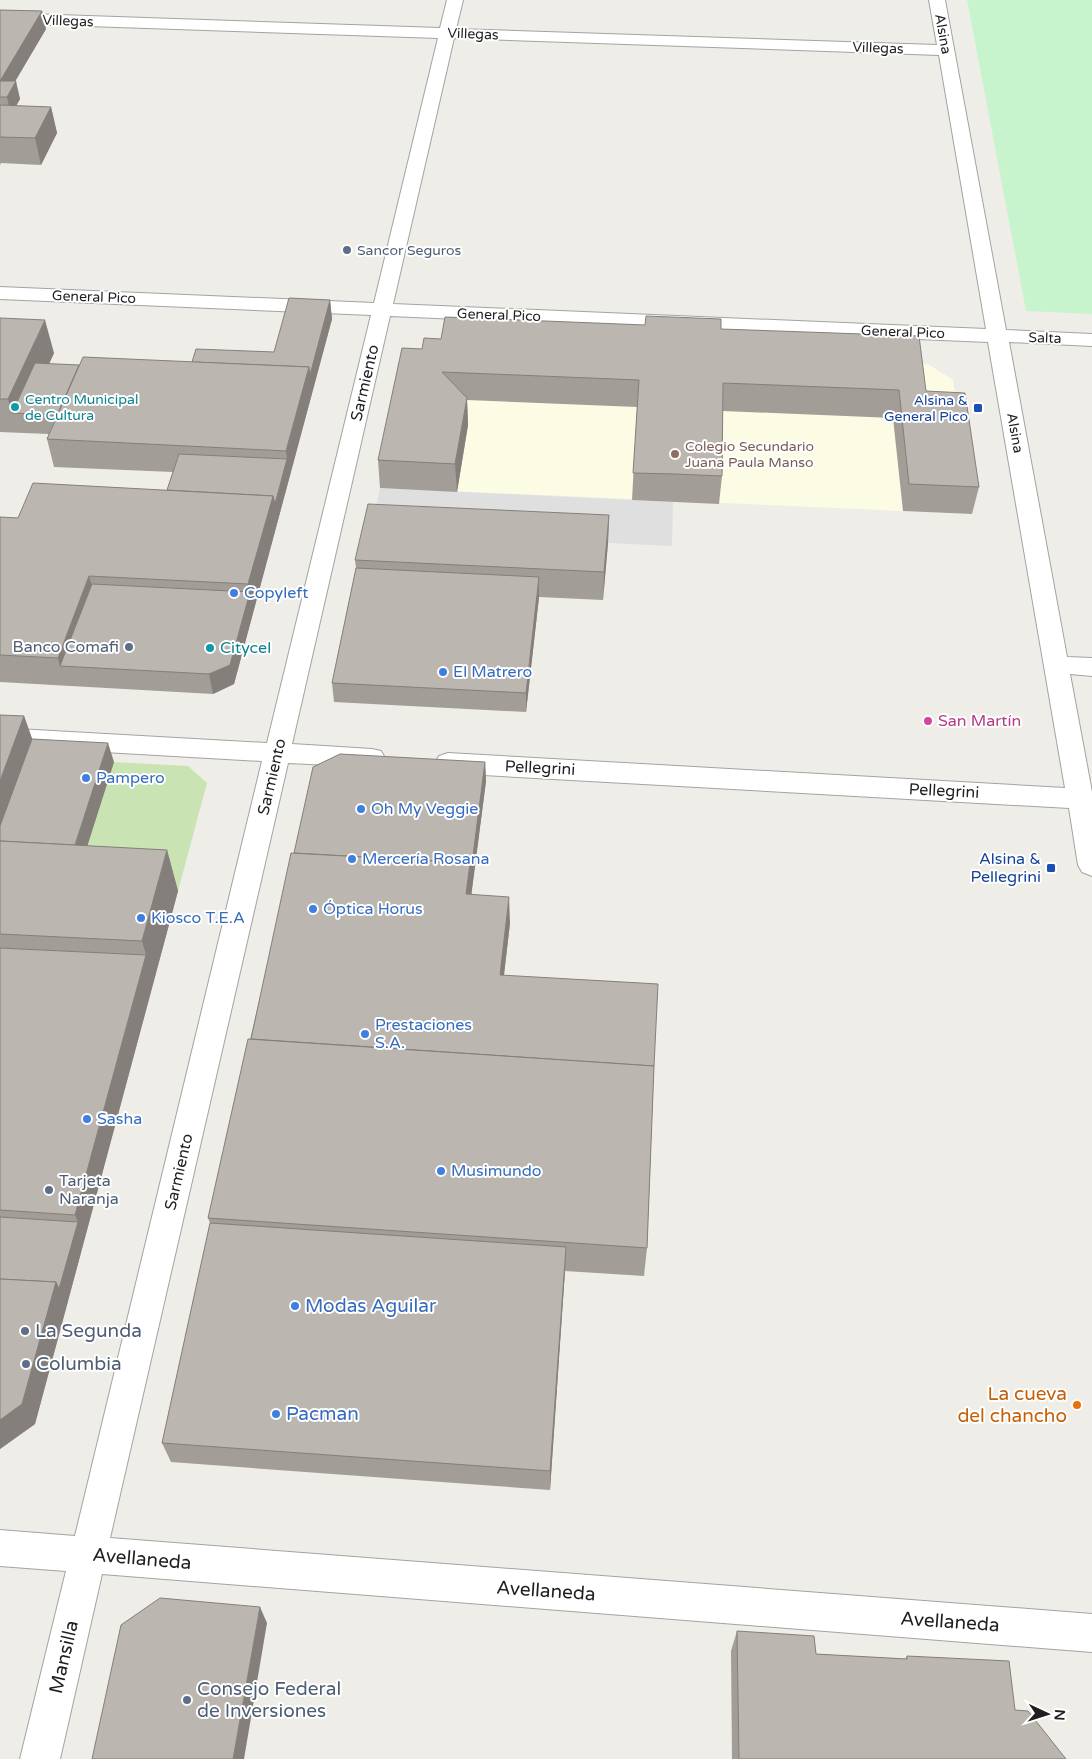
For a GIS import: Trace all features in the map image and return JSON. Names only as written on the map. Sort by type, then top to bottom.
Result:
[{"type":"street","name":"Sarmiento","points":[[88,1555],[455,0]]},
{"type":"street","name":"Alsina","points":[[937,0],[1092,866]]},
{"type":"street","name":"Villegas","points":[[0,18],[946,50]]},
{"type":"street","name":"General Pico","points":[[0,293],[998,336]]},
{"type":"street","name":"Salta","points":[[998,336],[1092,340]]},
{"type":"street","points":[[1056,665],[1092,667]]},
{"type":"street","points":[[0,737],[397,760]]},
{"type":"street","name":"Pellegrini","points":[[427,762],[1080,799]]},
{"type":"street","name":"Avellaneda","points":[[0,1548],[1092,1632]]},
{"type":"street","name":"Mansilla","points":[[40,1759],[88,1555]]},
{"type":"shaded area","name":"Colegio Secundario Juana Paula Manso","points":[[719,356],[928,364],[953,380],[972,514],[380,488],[404,375]]},
{"type":"shaded area","points":[[380,488],[673,502],[672,546],[371,532]]},
{"type":"green space","points":[[967,0],[1092,0],[1092,314],[1026,311]]},
{"type":"green space","points":[[114,762],[188,766],[207,783],[178,891],[75,885]]},
{"type":"building","points":[[0,10],[42,11],[0,81]]},
{"type":"building","points":[[0,81],[16,81],[7,97],[0,97]]},
{"type":"building","points":[[0,105],[51,107],[35,138],[0,137]]},
{"type":"building","points":[[289,298],[330,300],[310,375],[309,367],[192,362],[196,349],[274,352]]},
{"type":"building","points":[[646,316],[721,319],[721,329],[919,336],[926,391],[965,393],[979,487],[909,484],[899,390],[723,383],[722,476],[633,473],[639,380],[442,372],[467,398],[455,464],[378,460],[402,348],[422,349],[424,338],[441,339],[445,317],[645,325]]},
{"type":"building","points":[[0,318],[45,320],[8,399],[0,399]]},
{"type":"building","points":[[83,357],[309,367],[286,451],[47,439]]},
{"type":"building","points":[[35,363],[79,365],[57,415],[12,413]]},
{"type":"building","points":[[179,454],[287,459],[275,504],[273,496],[167,490]]},
{"type":"building","points":[[33,483],[273,496],[248,584],[89,576],[58,658],[0,655],[0,517],[18,518]]},
{"type":"building","points":[[368,504],[609,515],[604,572],[355,560]]},
{"type":"building","points":[[356,568],[539,577],[526,693],[332,683]]},
{"type":"building","points":[[92,584],[250,592],[230,665],[209,674],[60,666]]},
{"type":"building","points":[[0,715],[24,716],[0,781]]},
{"type":"building","points":[[32,739],[108,743],[75,845],[0,841],[0,826]]},
{"type":"building","points":[[340,754],[485,762],[471,871],[470,863],[294,853],[313,767]]},
{"type":"building","points":[[0,841],[167,850],[142,941],[0,934]]},
{"type":"building","points":[[291,853],[470,863],[466,894],[509,897],[500,975],[658,984],[654,1066],[251,1039]]},
{"type":"building","points":[[0,948],[146,955],[75,1215],[0,1210]]},
{"type":"building","name":"Musimundo","points":[[248,1039],[654,1066],[647,1248],[208,1218]]},
{"type":"building","points":[[0,1217],[78,1222],[59,1289],[56,1282],[0,1279]]},
{"type":"building","points":[[210,1223],[566,1247],[550,1471],[162,1443]]},
{"type":"building","points":[[0,1279],[56,1282],[22,1404],[0,1420]]},
{"type":"building","name":"Consejo Federal de Inversiones","points":[[160,1598],[260,1607],[233,1759],[92,1759],[121,1625]]},
{"type":"building","points":[[737,1631],[814,1636],[816,1654],[907,1659],[907,1656],[1009,1661],[1015,1710],[1028,1711],[1066,1759],[739,1759]]},
{"type":"place","name":"Sancor Seguros","points":[[347,250]]},
{"type":"place","name":"Centro Municipal de Cultura","points":[[15,407]]},
{"type":"place","name":"Alsina & General Pico","points":[[978,408]]},
{"type":"place","name":"Colegio Secundario Juana Paula Manso","points":[[675,454]]},
{"type":"place","name":"Copyleft","points":[[234,593]]},
{"type":"place","name":"Banco Comafi","points":[[129,647]]},
{"type":"place","name":"Citycel","points":[[210,648]]},
{"type":"place","name":"El Matrero","points":[[443,672]]},
{"type":"place","name":"San Martín","points":[[928,721]]},
{"type":"place","name":"Pampero","points":[[86,778]]},
{"type":"place","name":"Oh My Veggie","points":[[361,809]]},
{"type":"place","name":"Mercería Rosana","points":[[352,859]]},
{"type":"place","name":"Alsina & Pellegrini","points":[[1051,868]]},
{"type":"place","name":"Óptica Horus","points":[[313,909]]},
{"type":"place","name":"Kiosco T.E.A","points":[[141,918]]},
{"type":"place","name":"Prestaciones S.A.","points":[[365,1034]]},
{"type":"place","name":"Sasha","points":[[87,1119]]},
{"type":"place","name":"Musimundo","points":[[441,1171]]},
{"type":"place","name":"Tarjeta Naranja","points":[[49,1190]]},
{"type":"place","name":"Modas Aguilar","points":[[295,1306]]},
{"type":"place","name":"La Segunda","points":[[25,1331]]},
{"type":"place","name":"Columbia","points":[[26,1364]]},
{"type":"place","name":"La cueva del chancho","points":[[1077,1405]]},
{"type":"place","name":"Pacman","points":[[276,1414]]},
{"type":"place","name":"Consejo Federal de Inversiones","points":[[187,1700]]}]
